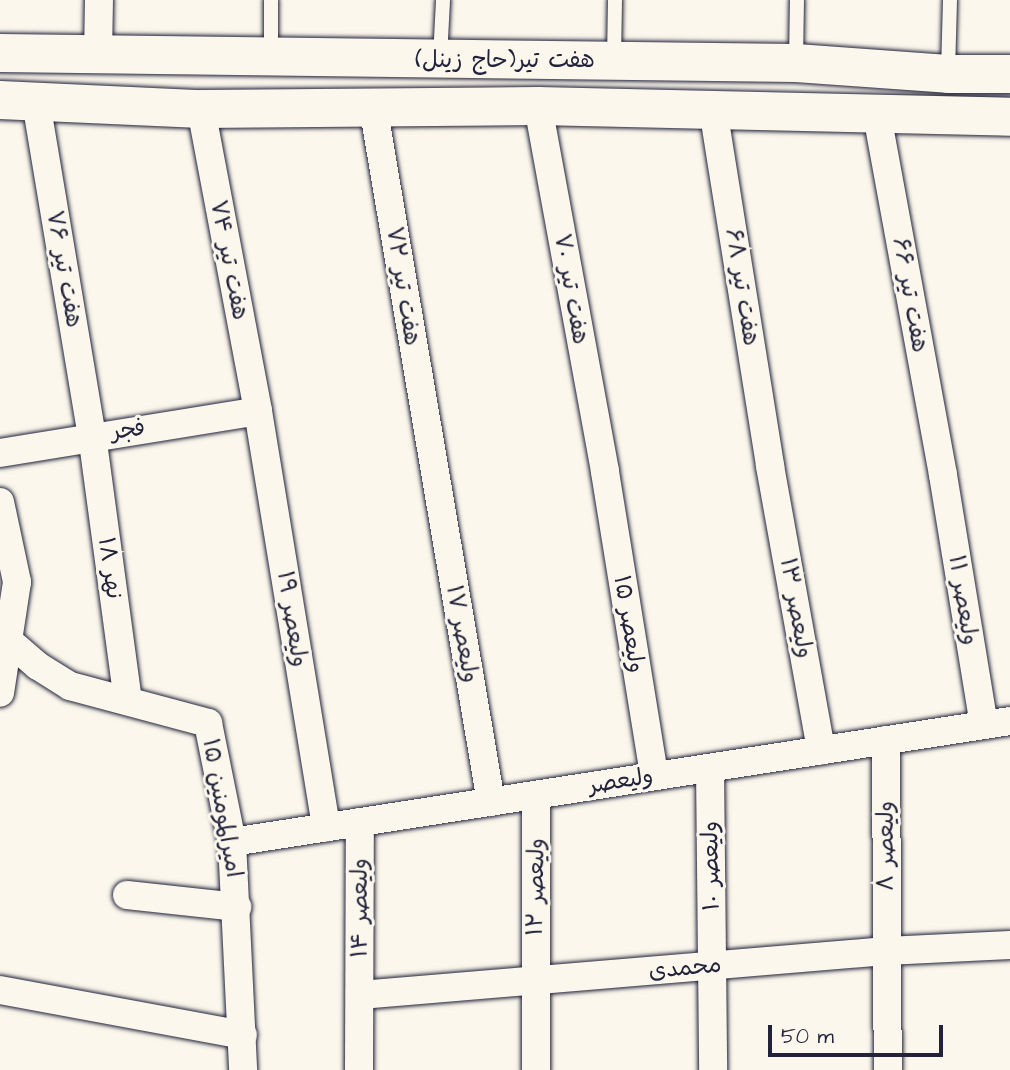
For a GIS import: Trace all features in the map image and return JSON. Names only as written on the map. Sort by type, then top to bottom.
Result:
[{"type":"main road","name":"هفت تیر(حاج زینل)","points":[[0,53],[98,57],[796,63],[948,74],[1010,74]]},
{"type":"main road","name":"هفت تیر(حاج زینل)","points":[[18,101],[201,109],[538,106],[1010,117]]},
{"type":"street","points":[[98,57],[99,0]]},
{"type":"street","name":"هفت تیر ۷۶","points":[[18,101],[92,435]]},
{"type":"street","name":"هفت تیر ۷۲","points":[[373,106],[433,466]]},
{"type":"street","name":"هفت تیر ۷۰","points":[[538,106],[605,472]]},
{"type":"street","name":"هفت تیر ۷۴","points":[[201,109],[258,411]]},
{"type":"street","name":"هفت تیر ۶۸","points":[[713,109],[770,466]]},
{"type":"street","name":"هفت تیر ۶۶","points":[[877,115],[943,475]]},
{"type":"street","name":"فجر","points":[[0,453],[92,435],[258,411]]},
{"type":"street","name":"ولیعصر ۱۹","points":[[258,411],[326,827]]},
{"type":"street","name":"نهر ۱۸","points":[[92,435],[128,701]]},
{"type":"street","name":"ولیعصر ۱۷","points":[[433,466],[491,802]]},
{"type":"street","name":"ولیعصر ۱۳","points":[[770,466],[821,750]]},
{"type":"street","name":"ولیعصر ۱۵","points":[[605,472],[654,776]]},
{"type":"street","name":"ولیعصر ۱۱","points":[[943,475],[997,723]]},
{"type":"street","points":[[0,502],[17,582],[4,640],[0,693]]},
{"type":"street","name":"امیرالمومنین ۱۵","points":[[4,640],[70,686],[208,723],[232,842],[243,1070]]},
{"type":"street","name":"ولیعصر","points":[[232,842],[997,723]]},
{"type":"street","name":"ولیعصر ۸","points":[[886,740],[888,1070]]},
{"type":"street","name":"ولیعصر ۱۰","points":[[710,768],[713,1070]]},
{"type":"street","name":"ولیعصر ۱۲","points":[[536,794],[536,1070]]},
{"type":"street","name":"ولیعصر ۱۴","points":[[359,1070],[360,822]]},
{"type":"street","points":[[127,895],[237,907]]},
{"type":"street","name":"محمدی","points":[[360,995],[886,951],[1010,946]]},
{"type":"street","points":[[0,990],[243,1035]]},
{"type":"lane","points":[[271,0],[271,58]]},
{"type":"lane","points":[[440,60],[443,0]]},
{"type":"lane","points":[[614,60],[615,0]]},
{"type":"lane","points":[[796,63],[797,0]]},
{"type":"lane","points":[[948,74],[950,0]]}]
